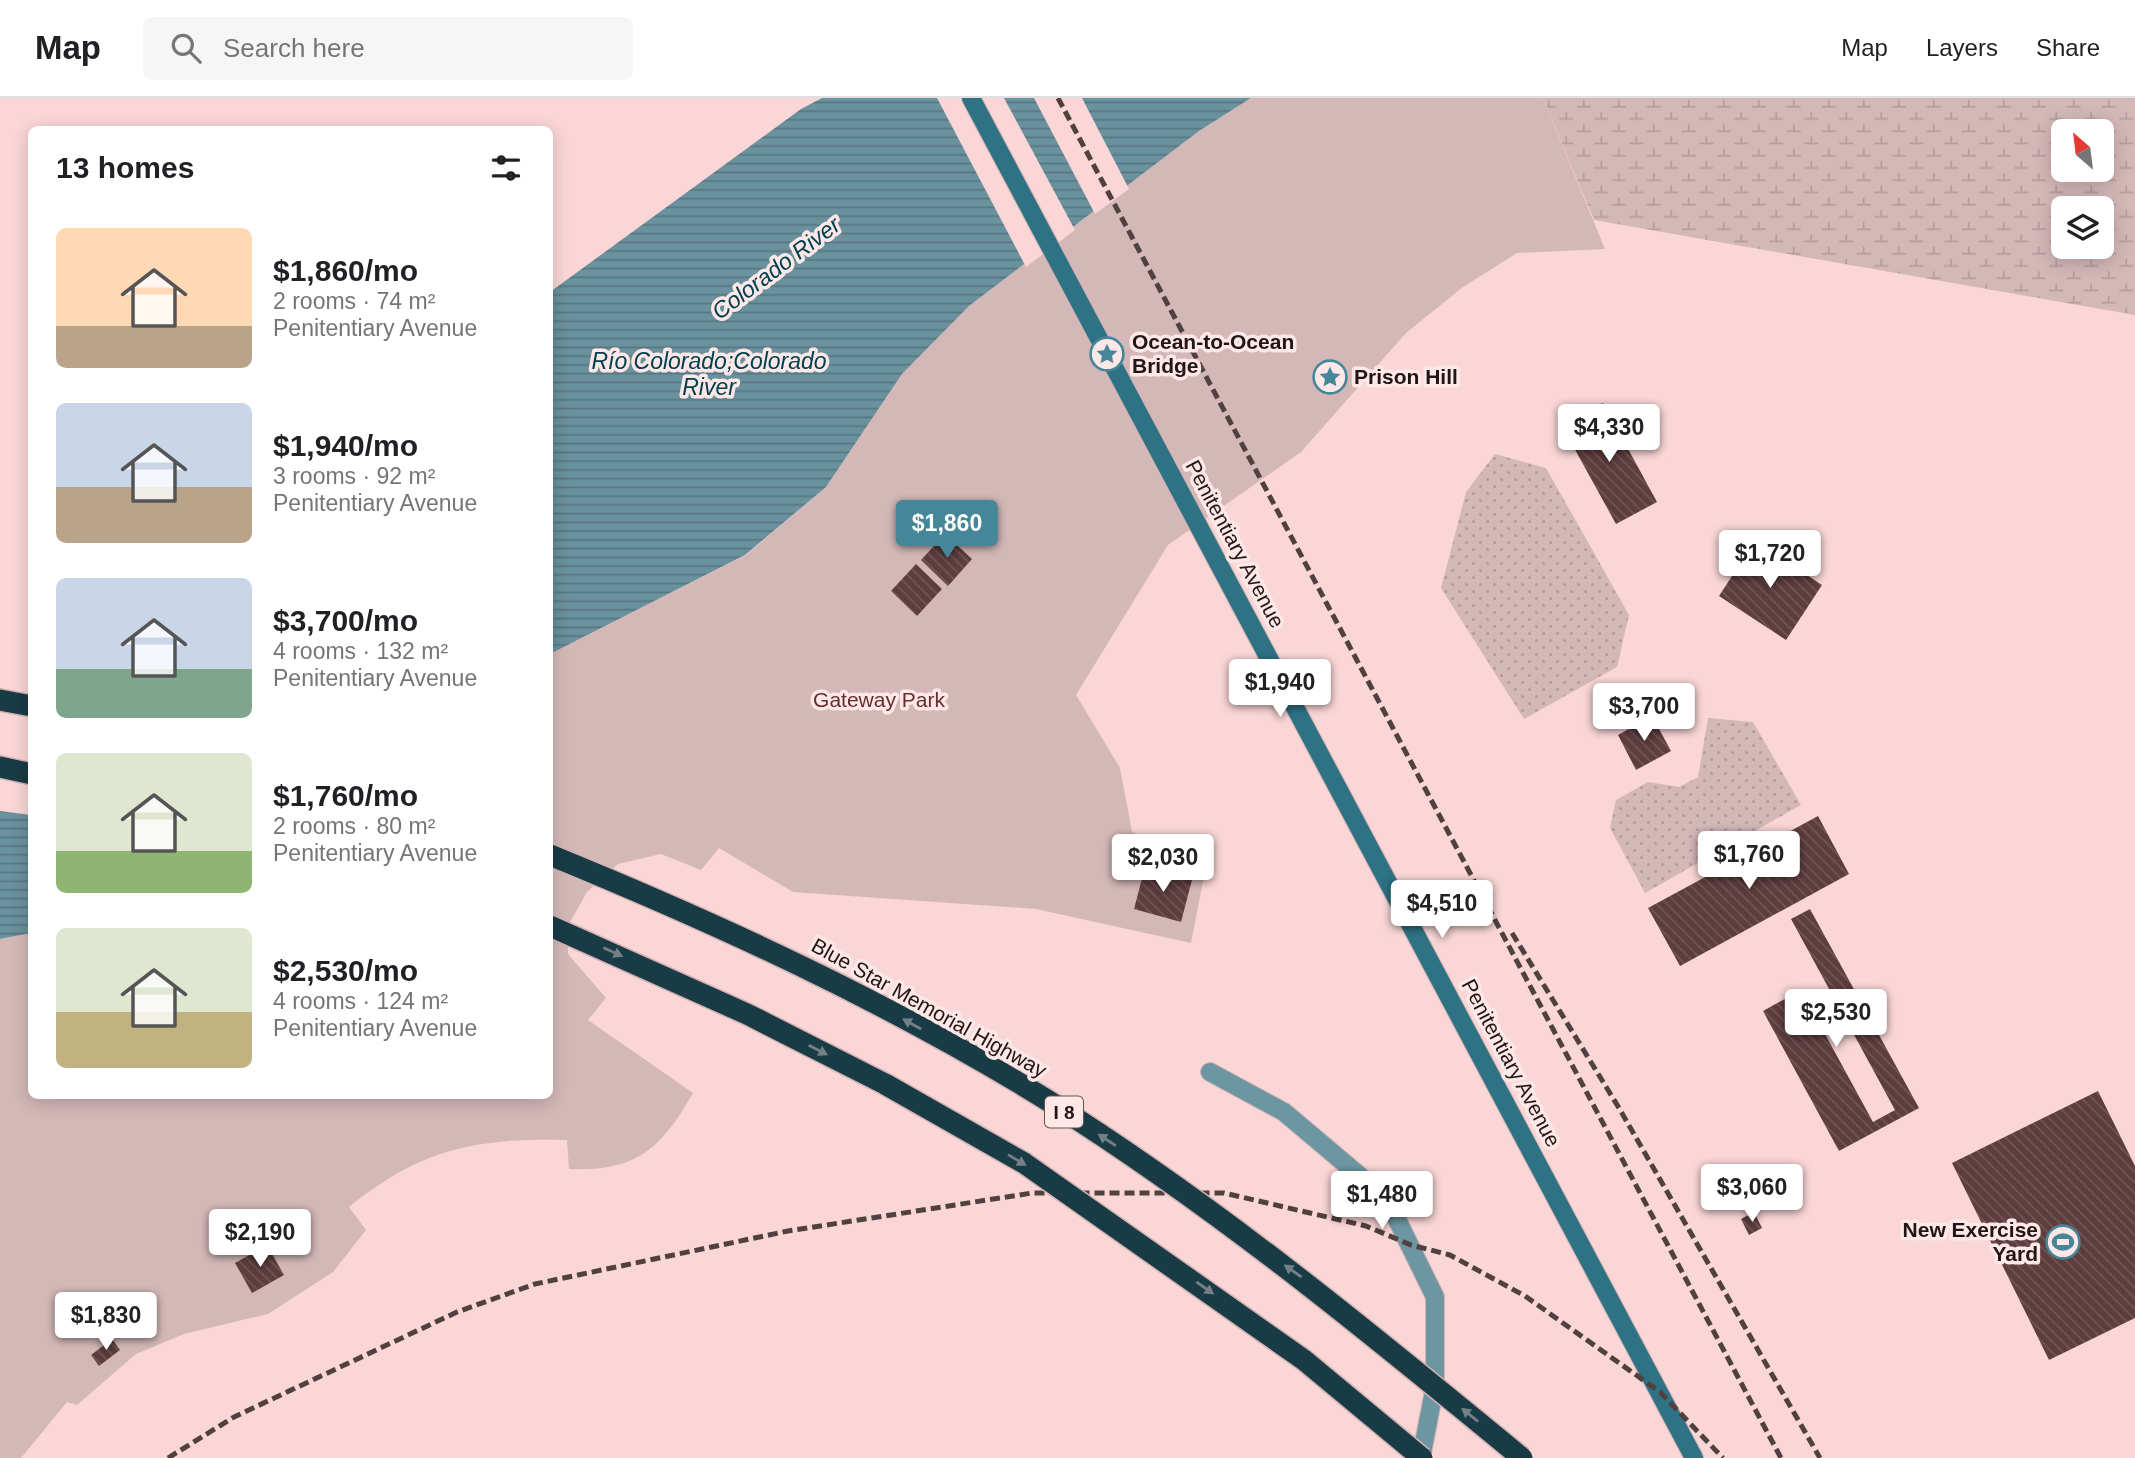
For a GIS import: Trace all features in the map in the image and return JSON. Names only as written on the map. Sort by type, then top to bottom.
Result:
[{"type":"highway","points":[[0,700],[28,705]]},
{"type":"highway","points":[[0,767],[28,773]]},
{"type":"highway","name":"Blue Star Memorial Highway","points":[[553,856],[647,895],[810,971],[1046,1100],[1134,1158],[1306,1281],[1522,1458]]},
{"type":"highway","points":[[553,927],[747,1014],[885,1084],[1024,1163],[1304,1360],[1421,1458]]},
{"type":"street","name":"Penitentiary Avenue","points":[[971,98],[1694,1458]]},
{"type":"street","points":[[1210,1072],[1284,1112],[1387,1199],[1435,1297],[1435,1386],[1421,1458]]},
{"type":"green space","name":"Gateway Park","points":[[1251,98],[1543,98],[1605,249],[1517,253],[1463,287],[1406,333],[1301,452],[1168,545],[1076,695],[1120,768],[1132,832],[1207,861],[1191,943],[1036,909],[793,892],[719,848],[701,870],[661,854],[618,864],[587,892],[568,926],[568,954],[606,998],[588,1020],[693,1093],[670,1129],[657,1142],[629,1161],[592,1169],[569,1169],[567,1140],[534,1140],[504,1141],[451,1151],[401,1171],[349,1207],[366,1230],[333,1272],[268,1314],[184,1334],[136,1354],[77,1405],[67,1402],[21,1458],[0,1458],[0,939],[28,934],[28,1099],[553,1099],[553,652],[746,555],[826,487],[902,374],[969,306],[1199,131]]},
{"type":"green space","points":[[1543,98],[2135,98],[2135,315],[1594,220]]},
{"type":"green space","points":[[1495,454],[1546,468],[1629,615],[1617,667],[1524,719],[1441,588],[1466,492]]},
{"type":"green space","points":[[1708,718],[1753,722],[1801,805],[1645,893],[1610,828],[1616,800],[1648,782],[1679,787],[1698,777]]},
{"type":"water","name":"Río Colorado;Colorado River","points":[[822,98],[1251,98],[1199,131],[969,306],[902,374],[826,487],[745,555],[553,652],[553,290],[801,109]]},
{"type":"water","points":[[28,664],[28,934],[0,939],[0,677]]},
{"type":"pier","points":[[937,98],[1004,98],[1075,230],[1026,267]]},
{"type":"pier","points":[[1034,98],[1082,98],[1129,189],[1095,214]]},
{"type":"pier","points":[[22,663],[28,664],[28,815],[0,811],[0,673]]},
{"type":"building","points":[[1603,403],[1657,502],[1616,524],[1562,426]]},
{"type":"building","points":[[945,534],[972,559],[948,586],[921,560]]},
{"type":"building","points":[[1755,541],[1822,585],[1786,640],[1719,596]]},
{"type":"building","points":[[916,564],[942,589],[917,616],[891,591]]},
{"type":"building","points":[[1652,716],[1671,751],[1636,770],[1618,735]]},
{"type":"building","points":[[1818,816],[1849,874],[1680,966],[1648,908]]},
{"type":"building","points":[[1145,867],[1192,880],[1181,922],[1134,909]]},
{"type":"building","points":[[1810,909],[1919,1108],[1839,1151],[1763,1011],[1801,990],[1873,1122],[1895,1110],[1791,919]]},
{"type":"building","name":"New Exercise Yard","points":[[2098,1091],[2135,1166],[2135,1318],[2049,1360],[1952,1163]]},
{"type":"building","points":[[1754,1212],[1762,1228],[1749,1235],[1741,1219]]},
{"type":"building","points":[[267,1245],[284,1275],[252,1293],[235,1263]]},
{"type":"building","points":[[112,1339],[120,1350],[99,1366],[91,1355]]},
{"type":"railway","points":[[1058,98],[1781,1458]]},
{"type":"railway","points":[[1512,933],[1619,1108],[1820,1458]]},
{"type":"railway","points":[[168,1458],[234,1417],[457,1312],[535,1284],[788,1231],[1032,1193],[1224,1193],[1366,1226],[1411,1245],[1450,1255],[1525,1296],[1660,1392],[1723,1458]]},
{"type":"place","name":"Ocean-to-Ocean Bridge","points":[[1107,354]]},
{"type":"place","name":"Prison Hill","points":[[1330,377]]},
{"type":"place","name":"New Exercise Yard","points":[[2063,1242]]},
{"type":"water label","name":"Colorado River","points":[[776,268]]}]
